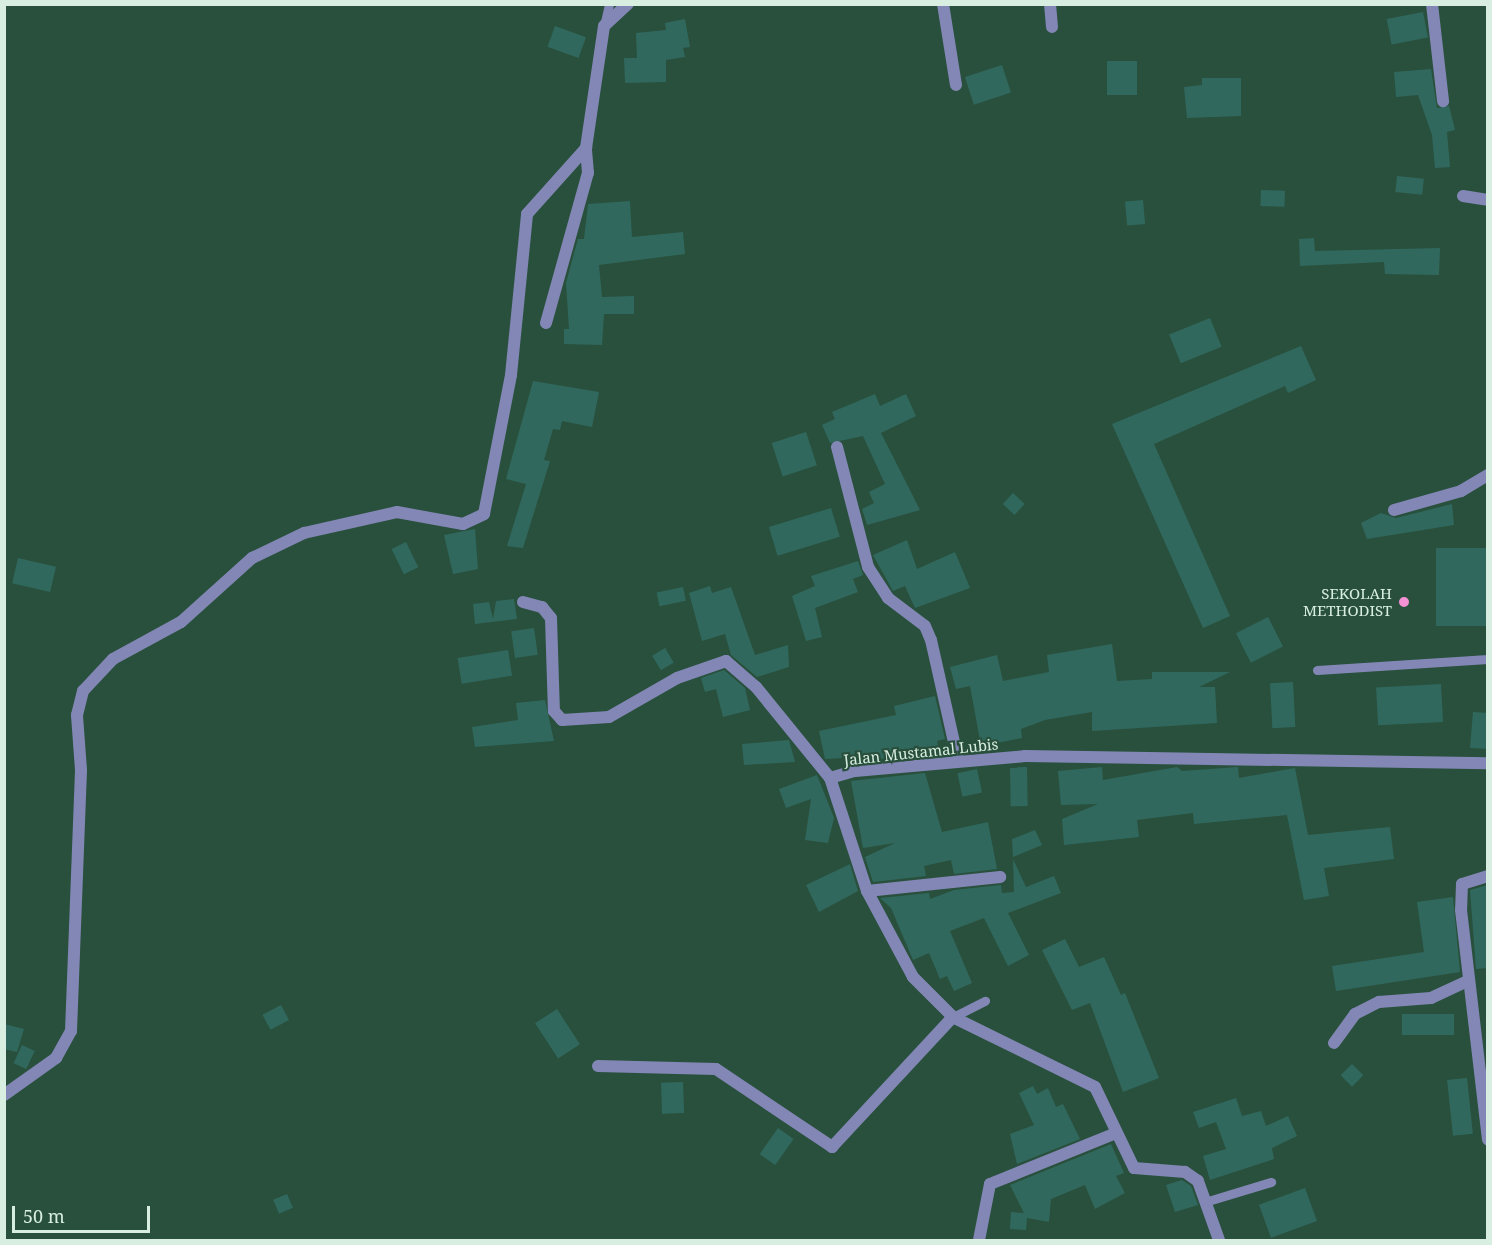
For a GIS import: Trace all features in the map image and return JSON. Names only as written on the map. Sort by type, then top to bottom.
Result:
[{"type":"street","points":[[546,323],[588,173],[586,148],[604,26],[628,4]]},
{"type":"street","points":[[943,4],[956,85]]},
{"type":"street","points":[[1050,4],[1052,27]]},
{"type":"street","points":[[1432,4],[1443,100]]},
{"type":"street","points":[[4,1095],[56,1058],[71,1031],[81,770],[77,715],[83,691],[113,659],[182,622],[252,558],[304,533],[397,512],[463,524],[484,514],[511,375],[527,214],[586,148]]},
{"type":"street","points":[[1463,196],[1488,200]]},
{"type":"street","points":[[837,447],[868,567],[888,597],[925,626],[931,640],[957,760]]},
{"type":"street","points":[[1394,510],[1461,491],[1488,475]]},
{"type":"street","points":[[523,602],[542,607],[551,618],[554,711],[562,720],[609,717],[677,678],[726,661],[756,687],[830,778]]},
{"type":"street","name":"Jalan Mustamal Lubis","points":[[1219,1240],[1208,1201],[1198,1181],[1185,1172],[1134,1168],[1114,1134],[1102,1094],[1095,1088],[953,1017],[900,959],[867,891],[830,778],[957,760],[1338,757],[1488,763]]},
{"type":"street","points":[[1488,876],[1468,878],[1461,888],[1467,981],[1488,1139]]},
{"type":"street","points":[[867,891],[1000,877]]},
{"type":"street","points":[[1334,1043],[1355,1014],[1379,1002],[1431,998],[1467,981]]},
{"type":"street","points":[[598,1066],[716,1069],[832,1147],[953,1017]]},
{"type":"street","points":[[979,1240],[990,1184],[1114,1134]]},
{"type":"lane","points":[[604,26],[609,4]]},
{"type":"lane","points":[[1317,670],[1488,659]]},
{"type":"lane","points":[[953,1017],[985,1001]]},
{"type":"lane","points":[[1208,1201],[1271,1182]]},
{"type":"building","points":[[1423,12],[1428,38],[1392,45],[1387,19]]},
{"type":"building","points":[[685,19],[690,47],[683,48],[685,57],[666,60],[666,82],[625,83],[624,58],[637,58],[636,33],[666,30],[665,23]]},
{"type":"building","points":[[555,26],[586,37],[578,58],[547,47]]},
{"type":"building","points":[[1107,61],[1137,61],[1137,95],[1107,95]]},
{"type":"building","points":[[1002,65],[1011,93],[974,105],[965,77]]},
{"type":"building","points":[[1431,69],[1437,108],[1449,106],[1455,130],[1447,132],[1450,167],[1435,168],[1432,135],[1418,95],[1396,97],[1394,72]]},
{"type":"building","points":[[1202,78],[1241,78],[1241,116],[1187,118],[1184,87],[1202,85]]},
{"type":"building","points":[[1397,176],[1424,179],[1422,195],[1395,192]]},
{"type":"building","points":[[1261,190],[1285,191],[1284,207],[1260,206]]},
{"type":"building","points":[[1143,200],[1145,224],[1127,225],[1125,202]]},
{"type":"building","points":[[630,201],[632,237],[683,232],[685,254],[599,265],[602,297],[634,296],[634,314],[604,314],[602,345],[564,344],[564,329],[569,329],[566,283],[578,239],[584,239],[588,204]]},
{"type":"building","points":[[1314,238],[1315,251],[1440,248],[1439,275],[1385,274],[1384,262],[1300,266],[1299,239]]},
{"type":"building","points":[[1210,318],[1222,347],[1181,363],[1169,334]]},
{"type":"building","points":[[1301,346],[1316,380],[1288,393],[1285,386],[1154,444],[1230,616],[1203,628],[1112,424]]},
{"type":"building","points":[[533,381],[599,392],[592,427],[562,421],[560,430],[553,429],[544,460],[550,461],[523,548],[507,546],[526,484],[506,479]]},
{"type":"building","points":[[875,394],[880,406],[906,394],[916,416],[881,433],[920,510],[867,525],[862,509],[874,503],[869,492],[885,484],[863,436],[830,443],[822,425],[835,419],[832,412]]},
{"type":"building","points":[[806,432],[817,465],[783,476],[772,443]]},
{"type":"building","points":[[1013,493],[1025,504],[1014,515],[1003,504]]},
{"type":"building","points":[[1452,504],[1454,525],[1367,539],[1361,523],[1381,513],[1396,518]]},
{"type":"building","points":[[831,508],[840,537],[778,556],[769,527]]},
{"type":"building","points":[[475,529],[478,569],[453,574],[444,535]]},
{"type":"building","points":[[907,540],[917,569],[955,552],[970,588],[915,608],[905,586],[893,591],[873,555]]},
{"type":"building","points":[[406,542],[418,567],[404,574],[392,549]]},
{"type":"building","points":[[1436,548],[1488,548],[1488,626],[1436,626]]},
{"type":"building","points":[[18,558],[56,567],[50,592],[12,583]]},
{"type":"building","points":[[858,561],[863,575],[853,579],[858,592],[815,608],[822,637],[806,641],[792,596],[815,586],[811,576]]},
{"type":"building","points":[[710,586],[712,593],[731,587],[755,655],[788,645],[789,667],[757,677],[731,655],[725,634],[702,641],[689,593]]},
{"type":"building","points":[[683,587],[686,601],[660,606],[657,593]]},
{"type":"building","points":[[514,599],[517,619],[475,624],[473,604],[489,602],[493,619],[496,601]]},
{"type":"building","points":[[1268,617],[1283,646],[1251,663],[1236,633]]},
{"type":"building","points":[[534,628],[538,655],[515,658],[511,631]]},
{"type":"building","points":[[1112,644],[1117,681],[1152,679],[1152,672],[1230,672],[1199,687],[1215,687],[1217,723],[1092,731],[1092,712],[1045,720],[1021,729],[1022,738],[981,746],[970,686],[956,689],[950,667],[997,655],[1003,681],[1049,672],[1047,655]]},
{"type":"building","points":[[665,648],[674,663],[661,670],[652,656]]},
{"type":"building","points":[[508,650],[512,676],[462,684],[458,658]]},
{"type":"building","points":[[724,670],[745,688],[750,710],[723,717],[716,689],[705,692],[701,678]]},
{"type":"building","points":[[1293,682],[1295,727],[1272,728],[1270,683]]},
{"type":"building","points":[[1441,684],[1443,722],[1378,725],[1376,687]]},
{"type":"building","points":[[935,696],[945,739],[937,741],[939,752],[849,764],[864,757],[846,758],[845,752],[844,758],[825,759],[819,731],[896,715],[894,706]]},
{"type":"building","points":[[545,700],[554,741],[475,747],[472,727],[518,720],[516,703]]},
{"type":"building","points":[[1473,712],[1488,713],[1488,749],[1470,748]]},
{"type":"building","points":[[789,740],[795,762],[744,765],[742,744]]},
{"type":"building","points":[[1010,767],[1027,767],[1028,806],[1011,806]]},
{"type":"building","points":[[1102,767],[1103,780],[1177,767],[1182,771],[1238,767],[1239,778],[1295,768],[1308,835],[1390,827],[1394,859],[1324,868],[1329,896],[1304,900],[1287,815],[1194,824],[1193,813],[1137,820],[1139,837],[1064,845],[1062,819],[1098,804],[1061,805],[1058,771]]},
{"type":"building","points":[[977,769],[982,792],[962,797],[957,773]]},
{"type":"building","points":[[925,773],[942,832],[988,822],[997,869],[954,874],[951,860],[924,866],[926,876],[873,882],[865,857],[895,843],[863,848],[851,781]]},
{"type":"building","points":[[817,775],[834,818],[828,843],[805,840],[811,799],[786,808],[779,789]]},
{"type":"building","points":[[1035,830],[1042,845],[1013,857],[1012,839]]},
{"type":"building","points":[[1013,859],[1026,887],[1054,876],[1061,893],[1008,913],[1029,955],[1008,966],[984,918],[950,931],[972,983],[954,991],[947,976],[940,979],[929,953],[913,960],[891,908],[880,898],[929,893],[930,899],[954,890],[1001,885],[1002,893],[1014,892]]},
{"type":"building","points":[[850,864],[858,891],[819,912],[806,885]]},
{"type":"building","points":[[1488,885],[1488,968],[1476,969],[1470,890]]},
{"type":"building","points":[[1453,897],[1460,972],[1336,991],[1332,966],[1424,952],[1417,902]]},
{"type":"building","points":[[1065,939],[1079,967],[1104,957],[1121,995],[1125,993],[1159,1078],[1123,1092],[1090,1003],[1072,1010],[1042,950]]},
{"type":"building","points":[[281,1005],[289,1020],[270,1030],[262,1015]]},
{"type":"building","points":[[557,1009],[580,1044],[558,1058],[535,1023]]},
{"type":"building","points":[[1402,1014],[1454,1014],[1454,1035],[1402,1035]]},
{"type":"building","points":[[4,1024],[24,1029],[17,1052],[4,1049]]},
{"type":"building","points":[[22,1045],[35,1051],[26,1069],[14,1063]]},
{"type":"building","points":[[1352,1064],[1363,1075],[1352,1087],[1341,1075]]},
{"type":"building","points":[[1467,1078],[1473,1134],[1453,1136],[1447,1080]]},
{"type":"building","points":[[683,1082],[684,1113],[662,1114],[661,1083]]},
{"type":"building","points":[[1033,1086],[1037,1094],[1048,1088],[1056,1107],[1063,1104],[1080,1139],[1017,1164],[1010,1134],[1034,1125],[1019,1093]]},
{"type":"building","points":[[1236,1098],[1242,1116],[1261,1111],[1266,1126],[1288,1116],[1297,1136],[1272,1148],[1274,1159],[1210,1180],[1203,1156],[1226,1149],[1216,1122],[1199,1128],[1193,1112]]},
{"type":"building","points":[[778,1128],[794,1139],[775,1165],[760,1154]]},
{"type":"building","points":[[1111,1144],[1124,1173],[1116,1176],[1125,1193],[1095,1209],[1085,1185],[1051,1199],[1049,1222],[1027,1218],[1026,1230],[1010,1229],[1011,1212],[1024,1213],[1010,1185]]},
{"type":"building","points":[[1182,1180],[1191,1186],[1198,1205],[1175,1212],[1166,1185]]},
{"type":"building","points":[[1305,1188],[1317,1221],[1271,1238],[1259,1205]]},
{"type":"building","points":[[287,1194],[293,1208],[279,1214],[273,1200]]},
{"type":"place","name":"SEKOLAH METHODIST","points":[[1404,602]]}]
